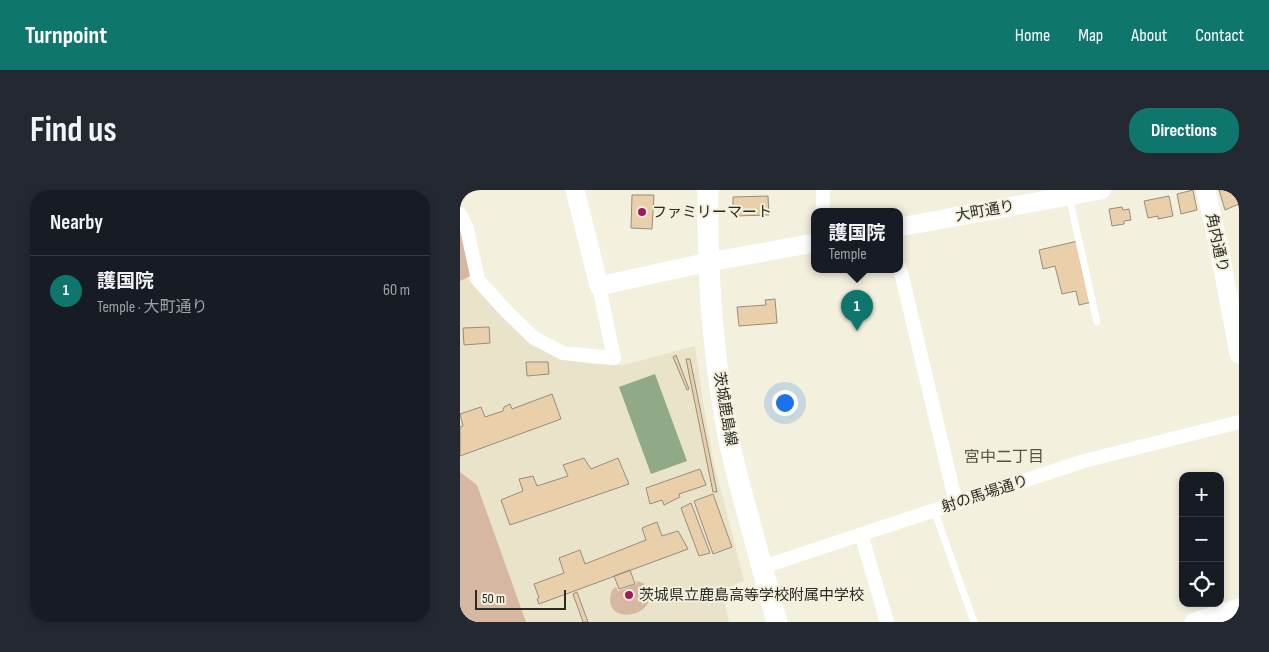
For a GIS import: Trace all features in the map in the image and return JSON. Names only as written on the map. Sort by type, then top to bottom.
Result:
[{"type":"main road","name":"茨城鹿島線","points":[[708,190],[709,262],[719,382],[737,475],[777,622]]},
{"type":"street","points":[[460,214],[467,229],[478,280],[534,338],[563,354],[614,358],[599,286],[575,190]]},
{"type":"street","points":[[823,190],[823,208]]},
{"type":"street","name":"大町通り","points":[[903,226],[1101,190]]},
{"type":"street","name":"角内通り","points":[[1206,190],[1239,354]]},
{"type":"street","points":[[599,286],[709,262],[811,244]]},
{"type":"street","points":[[901,273],[956,503]]},
{"type":"street","name":"射の馬場通り","points":[[762,567],[1084,461],[1239,422]]},
{"type":"street","points":[[861,534],[887,622]]},
{"type":"street","points":[[1194,622],[1239,608]]},
{"type":"lane","points":[[1068,196],[1097,322]]},
{"type":"lane","points":[[934,510],[974,622]]},
{"type":"path","points":[[460,200],[468,190]]},
{"type":"shaded area","points":[[460,224],[471,276],[460,281]]},
{"type":"shaded area","points":[[467,278],[526,340],[557,357],[590,364],[623,365],[695,346],[713,459],[744,581],[722,590],[729,622],[460,622],[460,281]]},
{"type":"shaded area","points":[[655,374],[687,461],[651,474],[619,387]]},
{"type":"shaded area","points":[[460,472],[477,485],[526,622],[460,622]]},
{"type":"shaded area","points":[[636,581],[643,583],[649,591],[648,603],[638,612],[623,614],[617,612],[612,608],[610,600],[612,590],[616,587],[618,591],[637,584]]},
{"type":"building","points":[[1193,190],[1197,210],[1181,214],[1177,194]]},
{"type":"building","points":[[1219,190],[1234,190],[1239,204],[1225,210]]},
{"type":"building","name":"ファミリーマート","points":[[632,195],[654,195],[652,229],[631,228]]},
{"type":"building","points":[[768,196],[769,215],[733,216],[733,197]]},
{"type":"building","points":[[1169,196],[1173,216],[1158,219],[1158,216],[1148,218],[1144,201]]},
{"type":"building","points":[[1122,207],[1123,210],[1129,209],[1131,220],[1124,221],[1124,224],[1112,226],[1109,209]]},
{"type":"building","points":[[1078,241],[1092,302],[1079,305],[1076,291],[1062,294],[1055,266],[1043,269],[1039,250]]},
{"type":"building","points":[[775,299],[777,323],[739,326],[737,307],[766,305],[765,300]]},
{"type":"building","points":[[489,327],[490,343],[464,345],[463,328]]},
{"type":"building","points":[[676,355],[689,389],[687,390],[673,357]]},
{"type":"building","points":[[686,359],[690,359],[717,492],[713,492]]},
{"type":"building","points":[[526,362],[548,362],[549,374],[527,376]]},
{"type":"building","points":[[552,394],[561,419],[460,456],[460,427],[463,426],[460,414],[481,407],[485,417],[503,411],[504,407],[510,404],[512,409]]},
{"type":"building","points":[[584,458],[591,469],[618,458],[629,484],[510,525],[501,500],[523,491],[519,479],[533,476],[537,486],[568,476],[563,465]]},
{"type":"building","points":[[700,469],[706,485],[679,494],[680,497],[664,505],[662,500],[650,504],[646,488]]},
{"type":"building","points":[[713,494],[732,547],[713,554],[694,501]]},
{"type":"building","points":[[691,503],[710,553],[699,556],[681,508]]},
{"type":"building","points":[[657,522],[662,536],[678,531],[688,549],[539,604],[534,584],[564,573],[559,558],[580,550],[585,564],[646,540],[642,528]]},
{"type":"building","points":[[630,570],[635,584],[619,589],[614,576]]},
{"type":"building","points":[[577,592],[588,622],[583,622],[573,594]]},
{"type":"place","name":"ファミリーマート","points":[[642,212]]},
{"type":"place","name":"護国院","points":[[857,331]]},
{"type":"place","name":"茨城県立鹿島高等学校附属中学校","points":[[629,595]]},
{"type":"district","name":"宮中二丁目","points":[[1004,457]]}]
